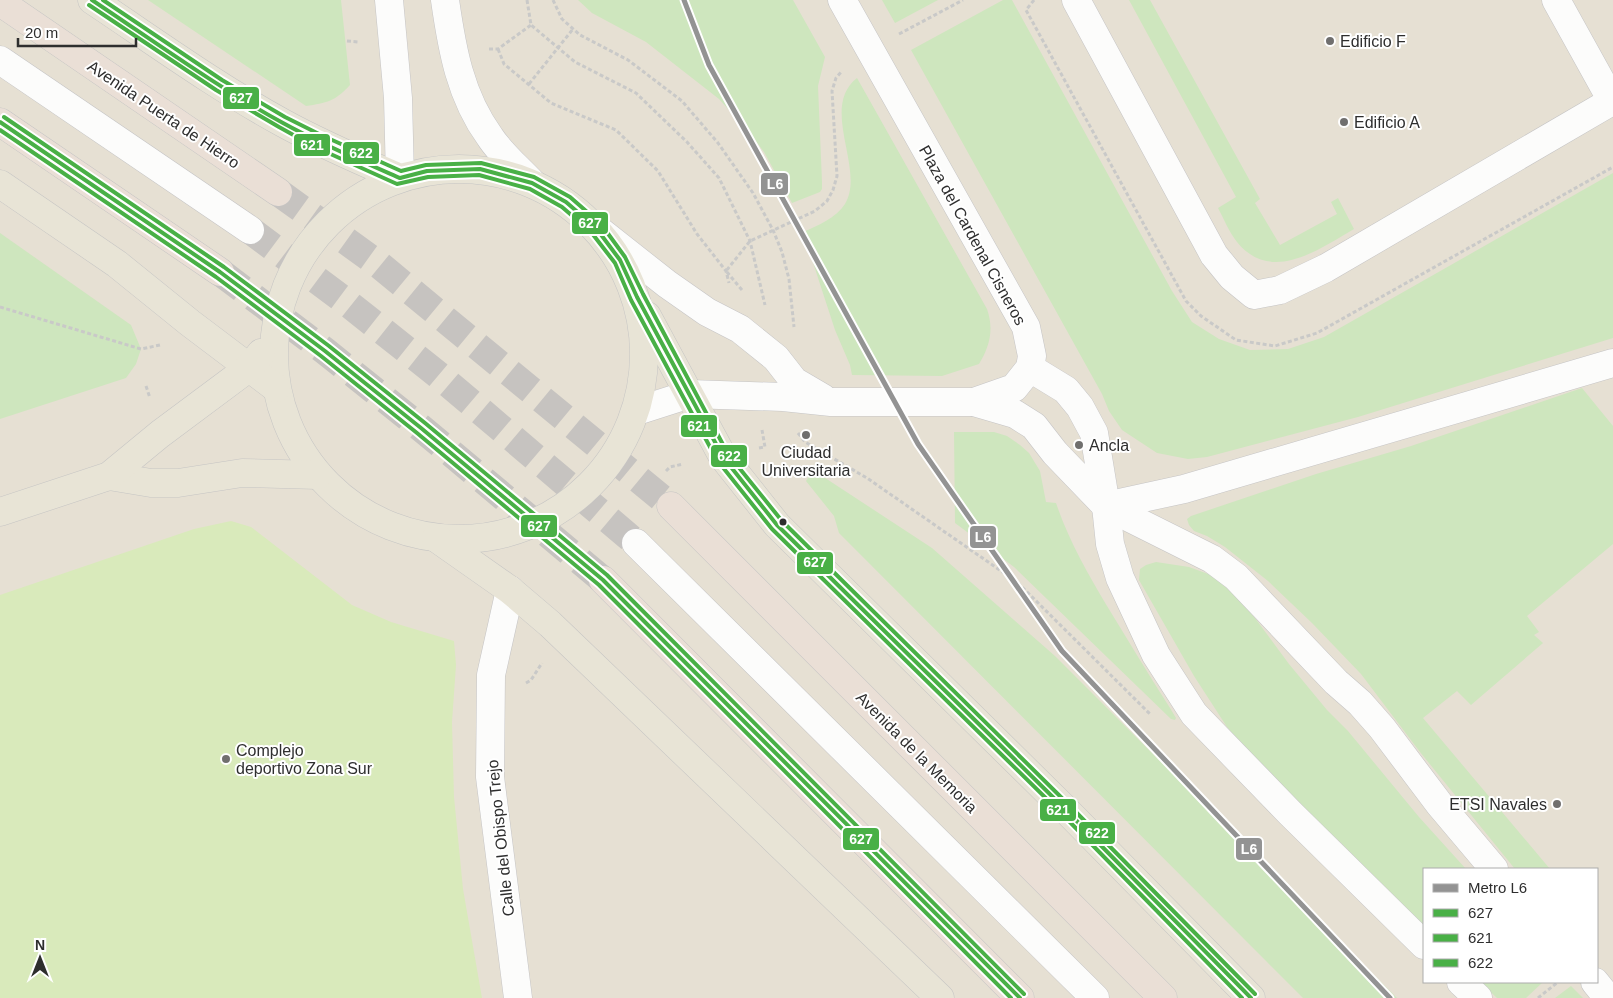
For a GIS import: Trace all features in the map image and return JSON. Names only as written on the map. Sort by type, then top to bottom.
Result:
[{"type":"highway","name":"Avenida Puerta de Hierro","points":[[0,2],[278,192]]},
{"type":"highway","points":[[0,122],[220,272]]},
{"type":"highway","name":"Avenida de la Memoria","points":[[671,506],[1163,998]]},
{"type":"highway","points":[[603,580],[1020,998]]},
{"type":"main road","points":[[92,0],[218,85],[282,122],[318,141],[400,178]]},
{"type":"main road","points":[[637,297],[646,354],[637,411],[631,427],[606,468],[572,502],[530,525],[484,538],[436,538],[392,527],[352,506],[318,475],[297,446],[276,388],[274,337],[280,302],[294,268],[313,238],[338,213],[367,192],[400,178],[427,171],[480,170],[532,183],[566,202],[596,228],[620,260],[637,297],[723,457],[777,525],[1066,810],[1251,998]]},
{"type":"main road","points":[[0,184],[117,264],[190,323],[276,388]]},
{"type":"main road","points":[[0,512],[109,476],[160,434],[250,367],[274,337]]},
{"type":"main road","points":[[109,476],[151,484],[178,483],[242,473],[318,475]]},
{"type":"main road","points":[[436,538],[510,590],[564,637],[940,998]]},
{"type":"street","points":[[389,0],[398,98],[400,178]]},
{"type":"street","points":[[445,0],[451,46],[471,108],[490,139],[532,183]]},
{"type":"street","name":"Plaza del Cardenal Cisneros","points":[[842,0],[1026,328],[1032,356],[1030,368]]},
{"type":"street","points":[[1076,0],[1214,255],[1232,277],[1254,295],[1280,290],[1326,268],[1612,101],[1611,94],[1556,0]]},
{"type":"street","points":[[0,60],[250,230]]},
{"type":"street","points":[[596,228],[667,284],[707,312],[740,329],[776,358],[794,381],[831,402]]},
{"type":"street","points":[[1106,506],[1184,489],[1613,363]]},
{"type":"street","points":[[974,402],[1014,388],[1030,368],[1066,390],[1080,407],[1094,433],[1110,544],[1120,578],[1156,655],[1194,714],[1290,813],[1423,944]]},
{"type":"street","points":[[637,411],[690,394],[783,397],[831,402],[974,402],[1015,414],[1034,426],[1055,453],[1106,506],[1212,559],[1236,576],[1336,682],[1360,703],[1382,728],[1440,805],[1493,868]]},
{"type":"street","points":[[636,543],[1095,998]]},
{"type":"street","name":"Calle del Obispo Trejo","points":[[510,590],[491,676],[490,777],[518,998]]},
{"type":"street","points":[[1462,983],[1478,998]]},
{"type":"street","points":[[1595,983],[1608,998]]},
{"type":"path","points":[[527,0],[530,25],[575,62],[636,94],[687,142],[719,178],[750,241],[766,311]]},
{"type":"path","points":[[553,0],[562,19],[573,29],[580,35],[628,60],[682,101],[718,143],[753,193],[773,230],[782,252],[789,279],[794,329]]},
{"type":"path","points":[[895,36],[963,0]]},
{"type":"path","points":[[1034,0],[1026,10],[1186,301],[1200,316],[1236,340],[1275,346],[1317,333],[1613,167]]},
{"type":"path","points":[[482,48],[498,49],[530,25]]},
{"type":"path","points":[[529,84],[573,29]]},
{"type":"path","points":[[498,49],[504,64],[551,103],[616,130],[658,172],[697,234],[744,292]]},
{"type":"path","points":[[726,271],[750,241],[816,211],[827,201],[834,190],[838,176],[832,91],[836,78],[846,67]]},
{"type":"path","points":[[726,271],[731,290]]},
{"type":"path","points":[[0,307],[141,349],[163,344]]},
{"type":"path","points":[[796,429],[805,442],[867,478],[1017,582],[1157,721]]},
{"type":"path","points":[[1538,998],[1557,983]]},
{"type":"shaded area","name":"Ciudad Universitaria","points":[[0,0],[1613,0],[1613,998],[0,998]]},
{"type":"green space","points":[[148,0],[341,0],[350,85],[340,95],[330,100],[306,106]]},
{"type":"green space","points":[[578,0],[793,0],[825,57],[818,86],[822,182],[820,192],[792,203],[764,152],[719,99],[646,42],[592,13]]},
{"type":"green space","points":[[882,0],[938,0],[895,23]]},
{"type":"green space","points":[[1003,0],[1012,0],[1172,291],[1192,322],[1219,339],[1250,350],[1288,349],[1324,337],[1613,173],[1613,338],[1358,417],[1207,457],[1188,459],[1157,453],[1122,430],[1109,411],[1102,394],[911,50]]},
{"type":"green space","points":[[1129,0],[1150,0],[1260,199],[1255,203],[1280,245],[1337,214],[1331,202],[1338,198],[1354,229],[1310,253],[1295,259],[1279,262],[1265,261],[1250,254],[1237,242],[1218,208],[1236,197]]},
{"type":"green space","points":[[857,78],[987,309],[990,337],[986,351],[979,364],[942,376],[852,375],[803,232],[820,224],[841,209],[850,190],[850,174],[842,122],[842,105],[846,91]]},
{"type":"green space","points":[[0,233],[131,325],[141,349],[136,364],[126,378],[0,419]]},
{"type":"green space","points":[[1582,388],[1613,426],[1613,544],[1527,616],[1539,632],[1534,635],[1543,643],[1471,705],[1457,691],[1423,718],[1549,868],[1514,868],[1420,752],[1361,674],[1268,581],[1225,547],[1207,536],[1194,531],[1187,519],[1191,516],[1316,474],[1411,446]]},
{"type":"green space","points":[[954,432],[994,432],[1007,436],[1029,453],[1040,471],[1046,502],[1056,503],[1086,568],[1107,606],[1176,718],[1175,720],[1171,719],[1014,567],[955,523]]},
{"type":"green space","points":[[813,470],[932,548],[1055,656],[1397,998],[1303,998],[839,533],[834,516],[806,481]]},
{"type":"green space","name":"Complejo deportivo Zona Sur","points":[[231,521],[251,527],[352,605],[391,622],[454,641],[456,665],[452,722],[454,797],[463,889],[482,998],[0,998],[0,595],[194,529]]},
{"type":"green space","points":[[1156,562],[1189,567],[1211,575],[1233,593],[1327,710],[1348,731],[1419,817],[1465,868],[1423,868],[1423,928],[1341,843],[1262,769],[1227,727],[1194,676],[1139,580],[1140,569]]},
{"type":"green space","points":[[1481,983],[1542,983],[1526,998],[1497,998]]},
{"type":"green space","points":[[1571,986],[1583,998],[1555,998]]},
{"type":"tunnel","points":[[278,192],[377,263],[671,506]]},
{"type":"tunnel","points":[[250,230],[345,301],[437,374],[636,543]]},
{"type":"tunnel","points":[[220,272],[325,351],[421,428],[603,580]]},
{"type":"metro line","name":"L6","points":[[684,0],[709,65],[918,444],[1062,651],[1390,998]]},
{"type":"transit line","name":"627","points":[[92,0],[186,64],[258,109],[312,138],[400,178]]},
{"type":"transit line","name":"622","points":[[103,0],[222,80],[285,117],[401,171],[426,165],[481,163],[534,177],[570,197],[601,224],[625,257],[728,454],[782,521],[1070,806],[1255,994]]},
{"type":"transit line","name":"621","points":[[89,5],[216,90],[279,127],[315,147],[397,184],[428,177],[479,175],[530,189],[562,207],[591,232],[615,263],[631,300],[717,460],[772,529],[1062,814],[1242,998]]},
{"type":"transit line","name":"622","points":[[4,117],[224,267],[329,346],[425,423],[607,575],[1024,994]]},
{"type":"transit line","name":"627","points":[[0,122],[220,272],[325,351],[421,428],[603,580],[1020,998]]},
{"type":"transit line","name":"621","points":[[0,130],[216,277],[321,356],[417,433],[599,585],[1011,998]]},
{"type":"transit line","name":"627","points":[[400,178],[427,171],[480,169],[532,183],[566,202],[596,228],[620,260],[637,297],[723,457],[777,525],[1066,810],[1251,998]]},
{"type":"place","name":"Edificio F","points":[[1330,41]]},
{"type":"place","name":"Edificio A","points":[[1344,122]]},
{"type":"place","name":"Ciudad Universitaria","points":[[806,435]]},
{"type":"place","name":"Ancla","points":[[1079,445]]},
{"type":"place","name":"Complejo deportivo Zona Sur","points":[[226,759]]},
{"type":"place","name":"ETSI Navales","points":[[1557,804]]}]
